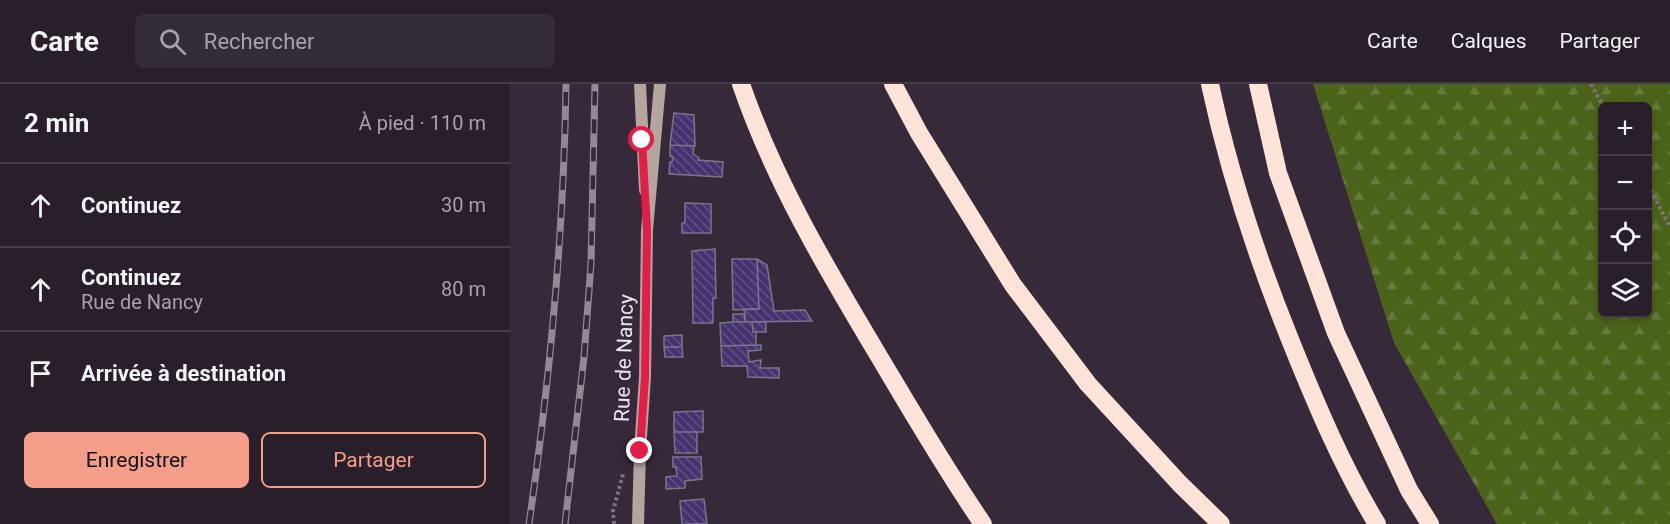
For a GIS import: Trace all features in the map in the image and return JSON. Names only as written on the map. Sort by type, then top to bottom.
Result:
[{"type":"highway","points":[[741,84],[767,153],[818,254],[983,524]]},
{"type":"highway","points":[[893,84],[919,133],[1013,285],[1088,384],[1180,484],[1221,524]]},
{"type":"highway","points":[[1210,84],[1243,212],[1264,275],[1334,443],[1377,524]]},
{"type":"highway","points":[[1258,84],[1278,173],[1336,333],[1409,490],[1430,524]]},
{"type":"main road","points":[[640,84],[647,230]]},
{"type":"main road","points":[[647,230],[660,84]]},
{"type":"main road","name":"Rue de Nancy","points":[[638,524],[645,377],[647,230]]},
{"type":"path","points":[[1590,84],[1601,102]]},
{"type":"path","points":[[1652,194],[1670,227]]},
{"type":"path","points":[[614,524],[613,511],[624,468]]},
{"type":"green space","points":[[1313,84],[1670,84],[1670,524],[1497,524],[1394,343]]},
{"type":"building","points":[[674,113],[694,115],[695,146],[670,145]]},
{"type":"building","points":[[670,145],[694,146],[693,154],[699,158],[698,160],[723,162],[722,177],[669,174],[673,157],[670,156]]},
{"type":"building","points":[[685,203],[711,204],[711,233],[682,233],[682,223],[685,223]]},
{"type":"building","points":[[715,249],[716,298],[713,298],[713,323],[693,323],[692,251]]},
{"type":"building","points":[[732,259],[757,259],[759,309],[733,310]]},
{"type":"building","points":[[757,259],[767,265],[774,311],[805,310],[812,321],[745,322],[744,309],[759,309]]},
{"type":"building","points":[[733,314],[745,314],[745,322],[733,322]]},
{"type":"building","points":[[752,322],[753,332],[756,332],[756,345],[721,346],[720,323]]},
{"type":"building","points":[[752,322],[766,322],[766,332],[753,332]]},
{"type":"building","points":[[682,335],[682,347],[664,347],[664,336]]},
{"type":"building","points":[[761,345],[761,350],[748,351],[749,362],[761,360],[760,368],[779,368],[779,378],[748,377],[747,366],[722,366],[721,346]]},
{"type":"building","points":[[664,347],[682,347],[683,357],[665,357]]},
{"type":"building","points":[[703,411],[703,432],[674,432],[674,412]]},
{"type":"building","points":[[674,432],[697,432],[697,453],[675,453]]},
{"type":"building","points":[[673,457],[701,457],[702,479],[685,481],[685,488],[666,489],[666,477],[677,476],[676,467],[673,467]]},
{"type":"building","points":[[704,499],[707,524],[682,524],[680,501]]},
{"type":"railway","points":[[529,524],[555,304],[566,84]]},
{"type":"railway","points":[[565,524],[584,357],[591,264],[595,84]]},
{"type":"route","points":[[640,451],[645,377],[647,230],[642,140]]}]
